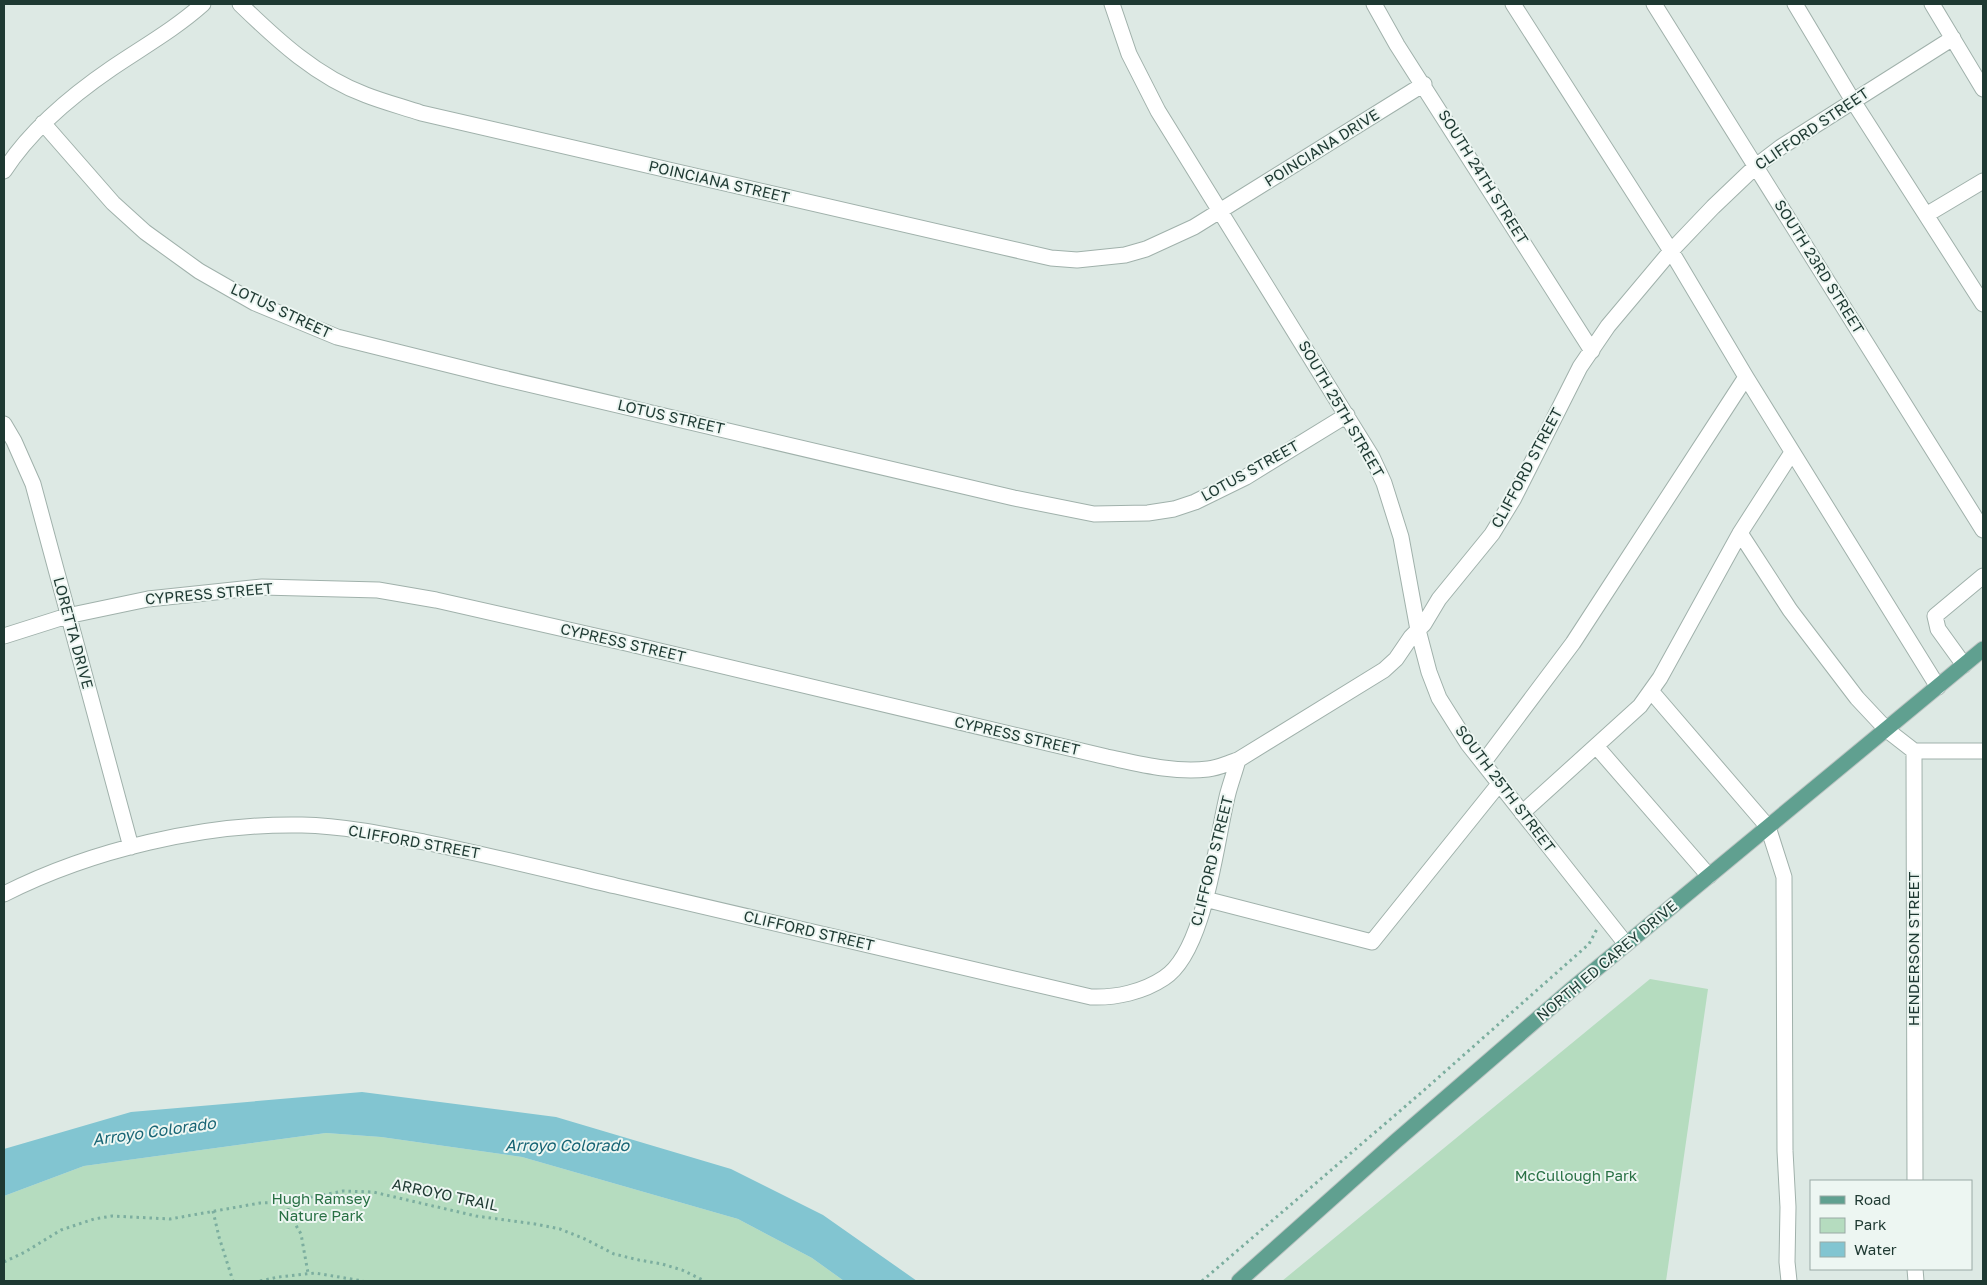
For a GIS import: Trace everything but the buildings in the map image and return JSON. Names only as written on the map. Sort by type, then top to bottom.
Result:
[{"type":"main road","name":"NORTH ED CAREY DRIVE","points":[[1239,1281],[1396,1141],[1626,944],[1983,649]]},
{"type":"street","points":[[4,171],[43,124],[66,102],[110,69],[182,22],[203,4]]},
{"type":"street","name":"POINCIANA STREET","points":[[240,4],[280,42],[317,70],[365,95],[421,113],[1051,258],[1077,260],[1125,255],[1146,249],[1221,211]]},
{"type":"street","name":"SOUTH 25TH STREET","points":[[1112,4],[1129,54],[1143,83],[1372,457],[1393,510],[1401,537],[1418,630],[1429,672],[1439,698],[1482,763],[1626,944]]},
{"type":"street","name":"SOUTH 24TH STREET","points":[[1374,4],[1397,45],[1424,84],[1592,351]]},
{"type":"street","points":[[1513,4],[1671,252],[1938,687]]},
{"type":"street","name":"SOUTH 23RD STREET","points":[[1654,4],[1983,530]]},
{"type":"street","points":[[1795,4],[1926,215],[1977,282],[1983,304]]},
{"type":"street","points":[[1932,4],[1982,84]]},
{"type":"street","name":"CLIFFORD STREET","points":[[4,894],[34,879],[85,860],[131,847],[189,834],[244,828],[301,825],[360,830],[476,853],[1091,997],[1112,997],[1130,993],[1165,978],[1179,963],[1189,947],[1205,899],[1228,792],[1238,760],[1384,670],[1396,659],[1424,624],[1439,599],[1492,534],[1580,367],[1608,326],[1671,252],[1713,207],[1756,166],[1853,100],[1953,38]]},
{"type":"street","name":"POINCIANA DRIVE","points":[[1221,211],[1424,84]]},
{"type":"street","name":"LOTUS STREET","points":[[43,124],[113,203],[145,232],[199,271],[256,303],[338,337],[1014,498],[1094,514],[1148,513],[1174,509],[1195,502],[1246,477],[1348,415]]},
{"type":"street","points":[[1926,215],[1983,181]]},
{"type":"street","points":[[1482,763],[1573,643],[1746,377]]},
{"type":"street","name":"LORETTA DRIVE","points":[[4,424],[14,441],[33,484],[67,616],[131,847]]},
{"type":"street","points":[[1522,813],[1640,706],[1660,678],[1740,533],[1793,453]]},
{"type":"street","points":[[1740,533],[1790,610],[1856,698],[1887,730],[1914,751],[1983,751]]},
{"type":"street","points":[[1964,665],[1938,629],[1935,616],[1983,576]]},
{"type":"street","name":"CYPRESS STREET","points":[[4,636],[67,616],[148,598],[262,587],[378,590],[436,600],[626,643],[1107,757],[1189,771],[1210,769],[1238,760]]},
{"type":"street","points":[[1651,691],[1768,827],[1784,877],[1785,1151],[1789,1281]]},
{"type":"street","points":[[1596,746],[1709,876]]},
{"type":"street","name":"HENDERSON STREET","points":[[1914,751],[1915,1180]]},
{"type":"street","points":[[1205,899],[1372,942],[1499,784]]},
{"type":"path","points":[[1202,1281],[1381,1128],[1589,944],[1604,915]]},
{"type":"path","name":"ARROYO TRAIL","points":[[4,1262],[25,1252],[61,1230],[94,1219],[112,1216],[170,1219],[260,1203],[286,1202],[343,1191],[373,1192],[476,1216],[535,1224],[560,1230],[585,1239],[614,1254],[662,1264],[682,1270],[705,1281]]},
{"type":"path","points":[[286,1202],[290,1215],[301,1234],[308,1273]]},
{"type":"path","points":[[213,1211],[221,1245],[233,1281]]},
{"type":"path","points":[[260,1281],[315,1272],[364,1281]]},
{"type":"green space","name":"McCullough Park","points":[[1650,979],[1708,989],[1666,1281],[1282,1281]]},
{"type":"green space","name":"Hugh Ramsey Nature Park","points":[[326,1133],[381,1137],[522,1157],[738,1219],[812,1258],[844,1281],[4,1281],[4,1196],[84,1166]]},
{"type":"water","name":"Arroyo Colorado","points":[[362,1092],[556,1117],[731,1169],[823,1215],[917,1281],[844,1281],[812,1258],[738,1219],[522,1157],[381,1137],[326,1133],[84,1166],[4,1196],[4,1149],[131,1112]]}]
